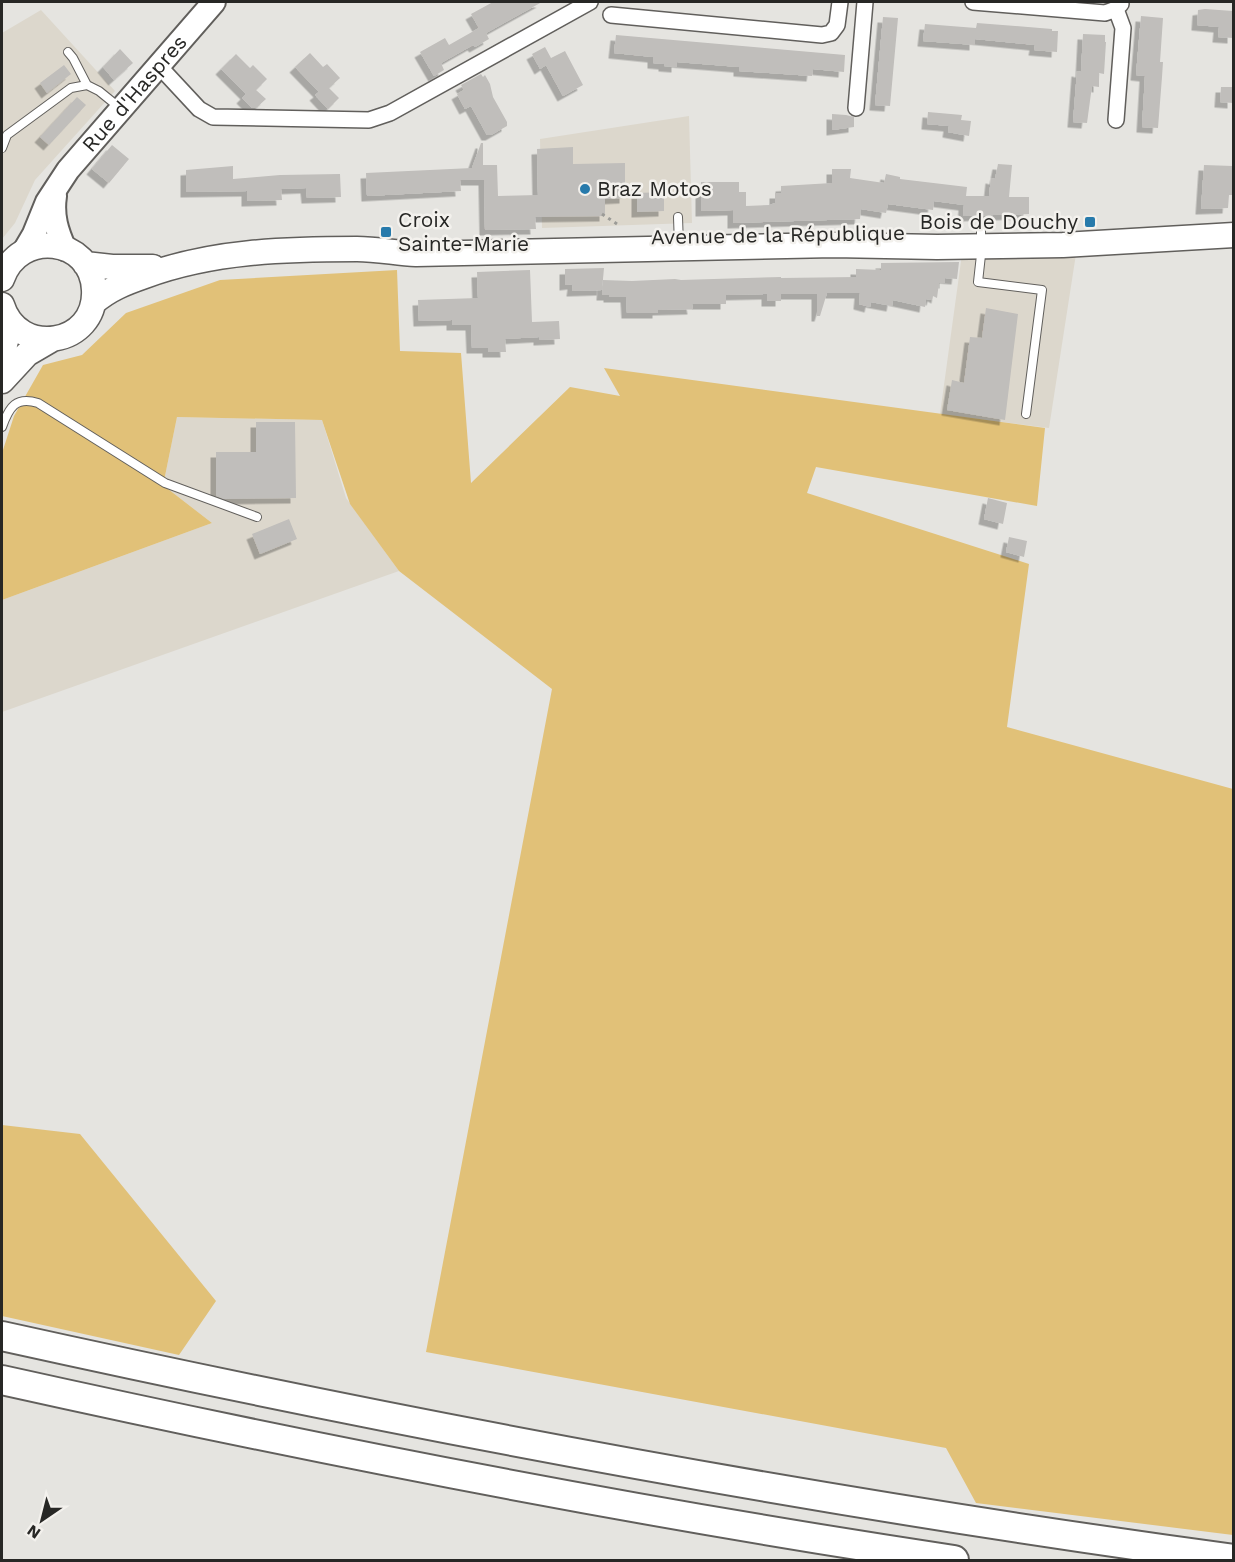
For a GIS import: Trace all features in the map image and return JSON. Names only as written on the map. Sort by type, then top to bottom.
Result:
[{"type":"highway","points":[[2,1336],[354,1412],[641,1466],[954,1518],[1233,1558]]},
{"type":"highway","points":[[2,1380],[277,1439],[527,1488],[815,1539],[954,1560]]},
{"type":"main road","name":"Rue d'Haspres","points":[[10,264],[34,234],[43,210],[68,170],[214,2]]},
{"type":"main road","points":[[56,189],[54,219],[65,249]]},
{"type":"main road","name":"Avenue de la République","points":[[93,303],[116,287],[173,266],[204,259],[245,254],[359,249],[416,254],[678,234],[834,245],[1233,226]]},
{"type":"main road","name":"Avenue de la République","points":[[981,239],[1080,245],[1233,236]]},
{"type":"main road","points":[[2,381],[27,354],[78,328],[86,320],[93,303],[93,279],[85,264],[65,249],[47,245],[35,246],[10,264]]},
{"type":"main road","name":"Avenue de la République","points":[[85,264],[112,267],[173,266]]},
{"type":"main road","points":[[4,310],[29,336],[51,340]]},
{"type":"main road","points":[[2,356],[4,310]]},
{"type":"street","points":[[159,66],[199,109],[213,117],[369,120],[390,113],[590,2]]},
{"type":"street","points":[[611,15],[822,35],[831,33],[837,25],[840,2]]},
{"type":"street","points":[[856,108],[865,2]]},
{"type":"street","points":[[973,2],[1105,13],[1119,5],[1123,28],[1116,120]]},
{"type":"lane","points":[[68,52],[87,85]]},
{"type":"lane","points":[[2,148],[7,135],[64,92],[80,85],[87,85],[99,91],[121,109]]},
{"type":"lane","points":[[981,239],[978,282],[1042,290],[1026,414]]},
{"type":"lane","points":[[2,427],[7,414],[18,402],[28,400],[38,403],[165,483],[257,517]]},
{"type":"path","points":[[602,214],[620,226]]},
{"type":"shaded area","points":[[41,10],[115,91],[35,180],[15,223],[2,239],[2,33]]},
{"type":"shaded area","points":[[689,116],[692,223],[542,228],[540,139]]},
{"type":"shaded area","points":[[962,254],[1076,254],[1049,428],[940,414]]},
{"type":"shaded area","points":[[397,270],[400,351],[461,353],[471,483],[570,387],[620,396],[604,368],[1045,428],[1037,506],[816,467],[807,493],[1029,564],[1007,727],[1233,789],[1233,1535],[976,1503],[946,1448],[426,1352],[552,689],[399,571],[350,504],[322,420],[177,417],[165,476],[168,489],[212,523],[2,600],[2,453],[14,416],[43,365],[82,355],[126,313],[220,280]]},
{"type":"shaded area","points":[[177,417],[322,420],[346,498],[399,571],[2,712],[2,600],[212,523],[168,489],[165,476]]},
{"type":"shaded area","points":[[2,1125],[80,1134],[216,1301],[179,1355],[2,1316]]},
{"type":"building","points":[[493,2],[542,2],[486,33],[489,39],[441,63],[444,70],[434,76],[420,52],[445,38],[449,45],[479,28],[471,14]]},
{"type":"building","points":[[1198,10],[1233,11],[1233,38],[1218,37],[1219,27],[1197,25]]},
{"type":"building","points":[[1141,16],[1163,18],[1160,62],[1163,62],[1158,128],[1142,127],[1145,76],[1136,75]]},
{"type":"building","points":[[883,17],[898,18],[890,106],[875,105]]},
{"type":"building","points":[[977,23],[1058,31],[1057,52],[1034,50],[1035,45],[975,39],[975,45],[923,41],[925,24],[976,28]]},
{"type":"building","points":[[1083,34],[1105,35],[1106,42],[1104,74],[1099,73],[1099,87],[1092,86],[1087,123],[1073,122],[1077,71],[1081,72]]},
{"type":"building","points":[[616,35],[845,55],[844,72],[813,69],[812,76],[739,71],[739,67],[677,62],[677,67],[664,66],[664,64],[653,63],[653,57],[614,53]]},
{"type":"building","points":[[545,47],[551,58],[565,51],[583,85],[563,96],[546,65],[540,69],[532,54]]},
{"type":"building","points":[[120,49],[133,63],[114,80],[103,67]]},
{"type":"building","points":[[310,53],[323,67],[327,64],[340,78],[329,88],[339,98],[328,109],[315,95],[319,92],[295,67]]},
{"type":"building","points":[[236,54],[250,68],[253,65],[267,79],[256,90],[266,99],[256,108],[252,108],[242,98],[246,94],[221,69]]},
{"type":"building","points":[[64,65],[71,74],[47,93],[40,83]]},
{"type":"building","points":[[481,74],[483,77],[485,75],[490,84],[493,97],[507,122],[507,126],[491,135],[487,135],[471,106],[465,109],[457,94],[464,90],[461,85]]},
{"type":"building","points":[[1221,87],[1233,87],[1233,103],[1220,102]]},
{"type":"building","points":[[77,97],[86,105],[49,145],[40,137]]},
{"type":"building","points":[[928,112],[962,115],[961,120],[971,121],[969,136],[948,132],[949,126],[927,124]]},
{"type":"building","points":[[832,114],[854,117],[854,127],[832,130]]},
{"type":"building","points":[[481,143],[483,143],[483,165],[497,165],[498,196],[538,195],[537,149],[573,147],[573,164],[625,163],[625,198],[605,199],[605,216],[535,217],[536,229],[485,230],[484,180],[460,180],[461,191],[367,196],[366,173],[472,168]]},
{"type":"building","points":[[112,145],[129,159],[109,183],[92,169]]},
{"type":"building","points":[[998,164],[1012,165],[1009,197],[1029,197],[1029,214],[963,216],[964,205],[934,201],[933,210],[888,204],[886,213],[861,209],[860,219],[733,223],[733,210],[701,211],[701,182],[739,182],[739,192],[746,192],[746,206],[770,205],[775,203],[775,193],[781,193],[781,186],[832,183],[832,169],[851,169],[850,178],[884,183],[886,174],[900,177],[900,179],[967,187],[966,196],[989,196],[991,178],[995,179]]},
{"type":"building","points":[[1204,165],[1233,166],[1233,195],[1229,195],[1228,208],[1201,209]]},
{"type":"building","points":[[233,166],[233,179],[280,175],[340,174],[341,197],[307,198],[306,188],[281,189],[282,200],[247,201],[247,191],[186,192],[186,170]]},
{"type":"building","points":[[664,192],[664,211],[637,212],[637,193]]},
{"type":"building","points":[[959,262],[957,279],[945,278],[945,283],[939,283],[937,298],[933,296],[932,300],[926,299],[925,307],[893,300],[892,306],[871,302],[870,307],[859,304],[860,293],[827,293],[820,316],[817,316],[817,294],[781,294],[781,301],[767,301],[767,294],[726,295],[726,304],[692,304],[693,309],[658,310],[658,313],[627,313],[626,297],[602,295],[603,280],[856,277],[856,269],[881,270],[881,263]]},
{"type":"building","points":[[604,268],[602,290],[572,291],[573,284],[565,285],[565,269]]},
{"type":"building","points":[[530,270],[532,322],[559,321],[560,339],[539,340],[539,337],[505,339],[506,352],[488,352],[488,348],[472,348],[471,325],[452,325],[452,320],[419,321],[418,300],[478,298],[477,272]]},
{"type":"building","points":[[986,308],[1018,314],[1005,420],[947,410],[952,380],[964,383],[970,337],[982,338]]},
{"type":"building","points":[[256,422],[295,422],[296,498],[224,499],[216,496],[216,452],[256,452]]},
{"type":"building","points":[[988,498],[1007,503],[1003,524],[984,519]]},
{"type":"building","points":[[289,519],[297,539],[260,554],[252,534]]},
{"type":"building","points":[[1009,537],[1027,541],[1024,557],[1006,552]]},
{"type":"place","name":"Braz Motos","points":[[585,189]]},
{"type":"place","name":"Bois de Douchy","points":[[1090,222]]},
{"type":"place","name":"Croix Sainte-Marie","points":[[386,232]]}]
